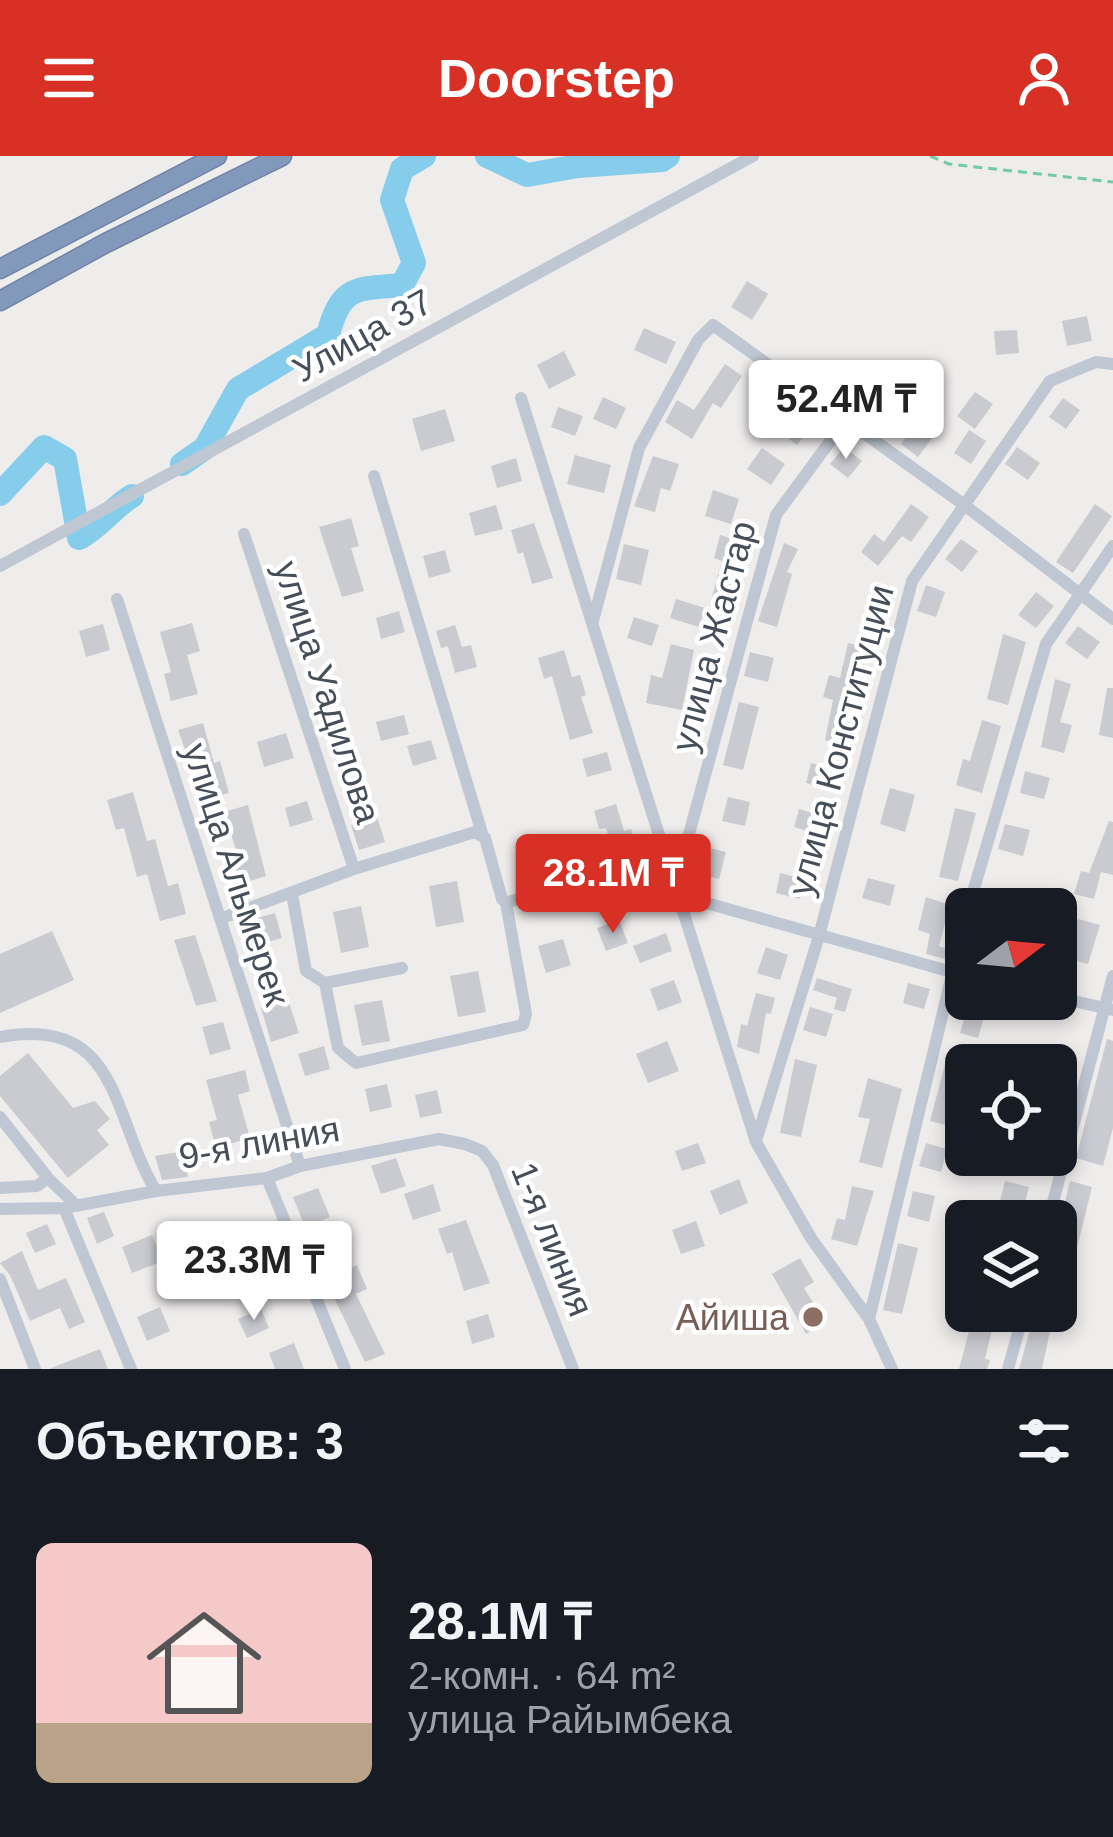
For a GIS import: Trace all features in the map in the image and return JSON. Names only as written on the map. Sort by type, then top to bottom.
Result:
[{"type":"highway","points":[[0,269],[217,156]]},
{"type":"highway","points":[[0,302],[104,244],[282,156]]},
{"type":"street","name":"Улица 37","points":[[0,566],[753,156]]},
{"type":"street","points":[[593,622],[639,448],[698,340],[713,325],[963,504],[1113,620]]},
{"type":"street","name":"улица Конституции","points":[[756,1142],[819,936],[912,581],[1049,381],[1096,362],[1113,364]]},
{"type":"street","points":[[521,398],[756,1142],[811,1238],[869,1319],[892,1369]]},
{"type":"street","name":"улица Жастар","points":[[677,890],[776,515],[845,422]]},
{"type":"street","points":[[325,983],[338,1048],[356,1063],[513,1030],[523,1025],[526,1013],[506,903],[374,476]]},
{"type":"street","name":"улица Уадилова","points":[[244,534],[354,869]]},
{"type":"street","points":[[974,888],[1046,644],[1113,546]]},
{"type":"street","name":"улица Альмерек","points":[[117,599],[300,1166]]},
{"type":"street","points":[[220,919],[354,869],[482,833]]},
{"type":"street","points":[[506,903],[666,849]]},
{"type":"street","points":[[677,890],[945,971]]},
{"type":"street","points":[[292,894],[306,971],[325,983],[402,968]]},
{"type":"street","points":[[1054,1200],[1109,1009],[1113,976]]},
{"type":"street","points":[[869,1319],[945,993]]},
{"type":"street","points":[[1077,1002],[1109,1009]]},
{"type":"street","points":[[0,1037],[26,1032],[64,1040],[92,1054],[157,1191]]},
{"type":"street","points":[[0,1117],[70,1207],[131,1369]]},
{"type":"street","name":"9-я линия","points":[[0,1209],[70,1207],[267,1178],[300,1166],[439,1139],[465,1144]]},
{"type":"street","name":"1-я линия","points":[[465,1144],[482,1151],[494,1165],[573,1369]]},
{"type":"street","points":[[0,1188],[26,1188],[49,1178]]},
{"type":"street","points":[[267,1178],[345,1369]]},
{"type":"street","points":[[0,1279],[35,1369]]},
{"type":"street","points":[[1008,1369],[1018,1332]]},
{"type":"path","points":[[930,156],[950,164],[1113,182]]},
{"type":"building","points":[[747,281],[768,294],[752,320],[731,307]]},
{"type":"building","points":[[1087,316],[1092,341],[1067,346],[1062,321]]},
{"type":"building","points":[[644,328],[676,342],[666,364],[634,350]]},
{"type":"building","points":[[1017,330],[1019,353],[996,355],[994,331]]},
{"type":"building","points":[[564,351],[576,375],[549,389],[537,365]]},
{"type":"building","points":[[725,364],[742,376],[721,408],[713,403],[692,439],[665,422],[677,400],[694,410]]},
{"type":"building","points":[[838,367],[853,379],[836,400],[821,389]]},
{"type":"building","points":[[975,392],[993,404],[975,429],[957,416]]},
{"type":"building","points":[[873,396],[888,409],[874,427],[858,416]]},
{"type":"building","points":[[603,397],[626,408],[616,429],[593,419]]},
{"type":"building","points":[[1063,398],[1080,410],[1066,429],[1049,417]]},
{"type":"building","points":[[558,407],[583,416],[575,436],[551,427]]},
{"type":"building","points":[[792,408],[813,425],[797,445],[776,429]]},
{"type":"building","points":[[445,409],[455,441],[421,451],[412,419]]},
{"type":"building","points":[[919,420],[936,433],[918,457],[901,444]]},
{"type":"building","points":[[969,430],[986,441],[971,464],[954,453]]},
{"type":"building","points":[[844,447],[862,461],[848,478],[830,464]]},
{"type":"building","points":[[1017,447],[1040,463],[1028,480],[1005,464]]},
{"type":"building","points":[[762,448],[785,464],[771,485],[747,469]]},
{"type":"building","points":[[575,455],[611,465],[604,493],[567,484]]},
{"type":"building","points":[[653,456],[679,464],[670,491],[661,488],[655,512],[634,506]]},
{"type":"building","points":[[516,458],[522,481],[497,488],[491,466]]},
{"type":"building","points":[[713,490],[739,499],[731,524],[705,516]]},
{"type":"building","points":[[911,504],[929,517],[911,542],[902,536],[878,566],[861,552],[874,534],[884,542]]},
{"type":"building","points":[[1095,504],[1112,516],[1073,573],[1056,562]]},
{"type":"building","points":[[496,505],[503,529],[475,536],[469,513]]},
{"type":"building","points":[[351,518],[359,546],[351,548],[364,591],[342,597],[319,527]]},
{"type":"building","points":[[534,523],[553,578],[532,584],[511,530]]},
{"type":"building","points":[[720,535],[744,542],[733,582],[739,583],[733,603],[712,597],[722,561],[714,558]]},
{"type":"building","points":[[961,539],[978,551],[962,572],[945,559]]},
{"type":"building","points":[[784,543],[798,549],[787,572],[792,574],[777,627],[758,621]]},
{"type":"building","points":[[624,544],[649,550],[641,585],[616,579]]},
{"type":"building","points":[[445,550],[451,572],[429,578],[423,556]]},
{"type":"building","points":[[926,585],[945,592],[936,617],[917,611]]},
{"type":"building","points":[[1036,592],[1054,606],[1036,628],[1018,615]]},
{"type":"building","points":[[676,599],[705,608],[699,627],[670,618]]},
{"type":"building","points":[[399,611],[405,632],[381,639],[376,618]]},
{"type":"building","points":[[634,617],[659,625],[652,646],[627,638]]},
{"type":"building","points":[[192,623],[200,651],[187,655],[198,694],[171,701],[164,674],[171,672],[160,632]]},
{"type":"building","points":[[103,624],[110,650],[86,657],[79,631]]},
{"type":"building","points":[[455,625],[462,647],[471,645],[477,667],[455,673],[448,646],[441,648],[436,631]]},
{"type":"building","points":[[1078,626],[1100,642],[1087,659],[1065,643]]},
{"type":"building","points":[[1003,634],[1026,642],[1008,705],[987,699]]},
{"type":"building","points":[[848,643],[869,648],[846,720],[850,721],[846,744],[825,740],[833,700],[823,697],[829,675],[840,678]]},
{"type":"building","points":[[671,644],[694,650],[682,710],[646,703],[651,675],[662,678]]},
{"type":"building","points":[[564,650],[572,677],[580,675],[586,695],[581,697],[593,733],[570,740],[552,676],[544,679],[538,658]]},
{"type":"building","points":[[750,652],[774,658],[768,682],[744,676]]},
{"type":"building","points":[[1055,679],[1071,684],[1060,722],[1072,725],[1064,753],[1041,747]]},
{"type":"building","points":[[1107,688],[1113,688],[1113,738],[1099,735]]},
{"type":"building","points":[[739,702],[759,707],[743,770],[723,765]]},
{"type":"building","points":[[404,715],[409,734],[381,741],[376,722]]},
{"type":"building","points":[[982,720],[1001,726],[982,793],[956,785],[963,759],[970,761]]},
{"type":"building","points":[[203,723],[214,763],[220,761],[229,793],[203,800],[178,730]]},
{"type":"building","points":[[286,733],[294,758],[264,767],[257,742]]},
{"type":"building","points":[[431,740],[437,759],[413,766],[407,746]]},
{"type":"building","points":[[607,752],[612,770],[587,777],[582,759]]},
{"type":"building","points":[[811,763],[834,769],[828,789],[806,783]]},
{"type":"building","points":[[1025,771],[1050,778],[1044,799],[1020,793]]},
{"type":"building","points":[[890,788],[915,795],[905,832],[880,824]]},
{"type":"building","points":[[133,792],[147,841],[155,839],[168,886],[178,883],[186,914],[160,921],[147,874],[137,877],[124,828],[116,830],[107,800]]},
{"type":"building","points":[[728,797],[750,802],[745,826],[722,821]]},
{"type":"building","points":[[307,801],[313,820],[290,827],[285,808]]},
{"type":"building","points":[[616,804],[624,831],[631,829],[636,844],[613,851],[594,811]]},
{"type":"building","points":[[248,805],[266,876],[234,886],[224,854],[236,850],[224,812]]},
{"type":"building","points":[[955,808],[976,813],[958,881],[939,877]]},
{"type":"building","points":[[799,809],[823,816],[818,834],[794,827]]},
{"type":"building","points":[[377,817],[385,842],[359,850],[351,825]]},
{"type":"building","points":[[1109,821],[1113,822],[1113,875],[1101,872],[1094,899],[1077,895],[1081,871],[1089,873]]},
{"type":"building","points":[[1005,824],[1030,830],[1023,856],[998,849]]},
{"type":"building","points":[[701,846],[726,852],[719,879],[694,873]]},
{"type":"building","points":[[780,873],[804,879],[800,899],[776,893]]},
{"type":"building","points":[[868,878],[895,885],[890,906],[862,898]]},
{"type":"building","points":[[457,881],[464,922],[436,927],[429,886]]},
{"type":"building","points":[[926,897],[945,903],[939,946],[945,948],[945,959],[926,954],[930,934],[918,930]]},
{"type":"building","points":[[361,906],[369,947],[341,953],[333,912]]},
{"type":"building","points":[[275,913],[282,938],[258,951],[249,920]]},
{"type":"building","points":[[619,920],[628,943],[606,951],[597,928]]},
{"type":"building","points":[[1077,922],[1100,925],[1088,964],[1077,961]]},
{"type":"building","points":[[52,931],[74,980],[0,1013],[0,954]]},
{"type":"building","points":[[666,933],[672,951],[640,963],[633,946]]},
{"type":"building","points":[[195,935],[217,1001],[196,1006],[174,940]]},
{"type":"building","points":[[563,939],[571,965],[546,973],[538,946]]},
{"type":"building","points":[[766,947],[788,955],[780,980],[757,973]]},
{"type":"building","points":[[478,971],[486,1012],[458,1017],[450,976]]},
{"type":"building","points":[[817,978],[852,989],[845,1012],[834,1009],[837,998],[813,990]]},
{"type":"building","points":[[674,980],[682,1002],[658,1011],[650,989]]},
{"type":"building","points":[[908,983],[930,989],[924,1009],[903,1003]]},
{"type":"building","points":[[756,993],[775,998],[771,1014],[766,1013],[759,1054],[737,1047],[741,1024],[747,1026]]},
{"type":"building","points":[[288,1000],[299,1033],[271,1042],[261,1008]]},
{"type":"building","points":[[382,1000],[390,1041],[362,1046],[354,1005]]},
{"type":"building","points":[[810,1007],[833,1014],[826,1037],[803,1030]]},
{"type":"building","points":[[964,1020],[983,1020],[978,1038],[960,1033]]},
{"type":"building","points":[[223,1022],[231,1049],[210,1055],[202,1027]]},
{"type":"building","points":[[1107,1039],[1113,1041],[1113,1128],[1103,1166],[1077,1158]]},
{"type":"building","points":[[667,1041],[679,1071],[648,1083],[636,1054]]},
{"type":"building","points":[[324,1046],[330,1069],[305,1076],[298,1054]]},
{"type":"building","points":[[28,1053],[73,1108],[95,1101],[110,1119],[97,1130],[109,1145],[68,1178],[0,1096],[0,1076]]},
{"type":"building","points":[[795,1059],[817,1065],[801,1137],[780,1133]]},
{"type":"building","points":[[945,1065],[945,1125],[930,1121]]},
{"type":"building","points":[[245,1070],[250,1091],[238,1095],[250,1138],[216,1148],[209,1122],[217,1120],[206,1080]]},
{"type":"building","points":[[868,1078],[902,1089],[882,1168],[859,1162],[870,1119],[858,1117]]},
{"type":"building","points":[[387,1084],[392,1107],[370,1112],[365,1089]]},
{"type":"building","points":[[437,1090],[442,1113],[420,1118],[415,1095]]},
{"type":"building","points":[[698,1143],[706,1163],[682,1171],[675,1151]]},
{"type":"building","points":[[926,1143],[945,1148],[941,1172],[919,1166]]},
{"type":"building","points":[[185,1151],[188,1177],[162,1180],[155,1156]]},
{"type":"building","points":[[396,1158],[406,1186],[381,1194],[371,1166]]},
{"type":"building","points":[[739,1179],[748,1203],[720,1215],[710,1191]]},
{"type":"building","points":[[1005,1181],[1029,1187],[1026,1200],[1000,1200]]},
{"type":"building","points":[[1070,1181],[1092,1187],[1077,1248],[1077,1200],[1065,1200]]},
{"type":"building","points":[[433,1184],[441,1211],[413,1220],[404,1194]]},
{"type":"building","points":[[852,1186],[874,1191],[857,1246],[831,1239],[837,1218],[845,1220]]},
{"type":"building","points":[[318,1188],[330,1217],[305,1227],[293,1197]]},
{"type":"building","points":[[913,1191],[935,1196],[929,1222],[907,1216]]},
{"type":"building","points":[[104,1212],[114,1236],[97,1244],[87,1218]]},
{"type":"building","points":[[466,1220],[490,1283],[464,1291],[452,1252],[447,1254],[438,1229]]},
{"type":"building","points":[[696,1221],[705,1246],[681,1254],[672,1230]]},
{"type":"building","points":[[47,1224],[56,1244],[35,1253],[26,1233]]},
{"type":"building","points":[[152,1235],[163,1261],[132,1273],[122,1247]]},
{"type":"building","points":[[338,1241],[349,1269],[357,1265],[367,1289],[356,1294],[385,1354],[365,1362],[312,1252]]},
{"type":"building","points":[[898,1243],[918,1248],[902,1314],[883,1310]]},
{"type":"building","points":[[22,1251],[38,1290],[66,1278],[85,1322],[69,1329],[60,1308],[30,1321],[0,1263]]},
{"type":"building","points":[[231,1251],[240,1271],[216,1281],[207,1261]]},
{"type":"building","points":[[800,1258],[814,1282],[804,1288],[825,1322],[806,1334],[772,1274]]},
{"type":"building","points":[[160,1307],[170,1331],[147,1341],[137,1317]]},
{"type":"building","points":[[261,1309],[269,1328],[247,1338],[238,1319]]},
{"type":"building","points":[[488,1314],[495,1337],[472,1344],[466,1321]]},
{"type":"building","points":[[969,1332],[991,1332],[987,1369],[959,1369]]},
{"type":"building","points":[[1030,1332],[1050,1332],[1042,1369],[1019,1369]]},
{"type":"building","points":[[294,1343],[304,1369],[275,1369],[269,1353]]},
{"type":"building","points":[[100,1349],[108,1369],[51,1369],[51,1368]]},
{"type":"waterway","points":[[182,464],[205,448],[238,389],[328,335],[345,298],[362,289],[402,285],[414,263],[392,200],[402,169],[424,156]]},
{"type":"waterway","points":[[487,156],[527,175],[668,156]]},
{"type":"waterway","points":[[0,494],[44,447],[65,459],[79,538],[132,496]]},
{"type":"place","name":"Айиша","points":[[813,1317]]}]
